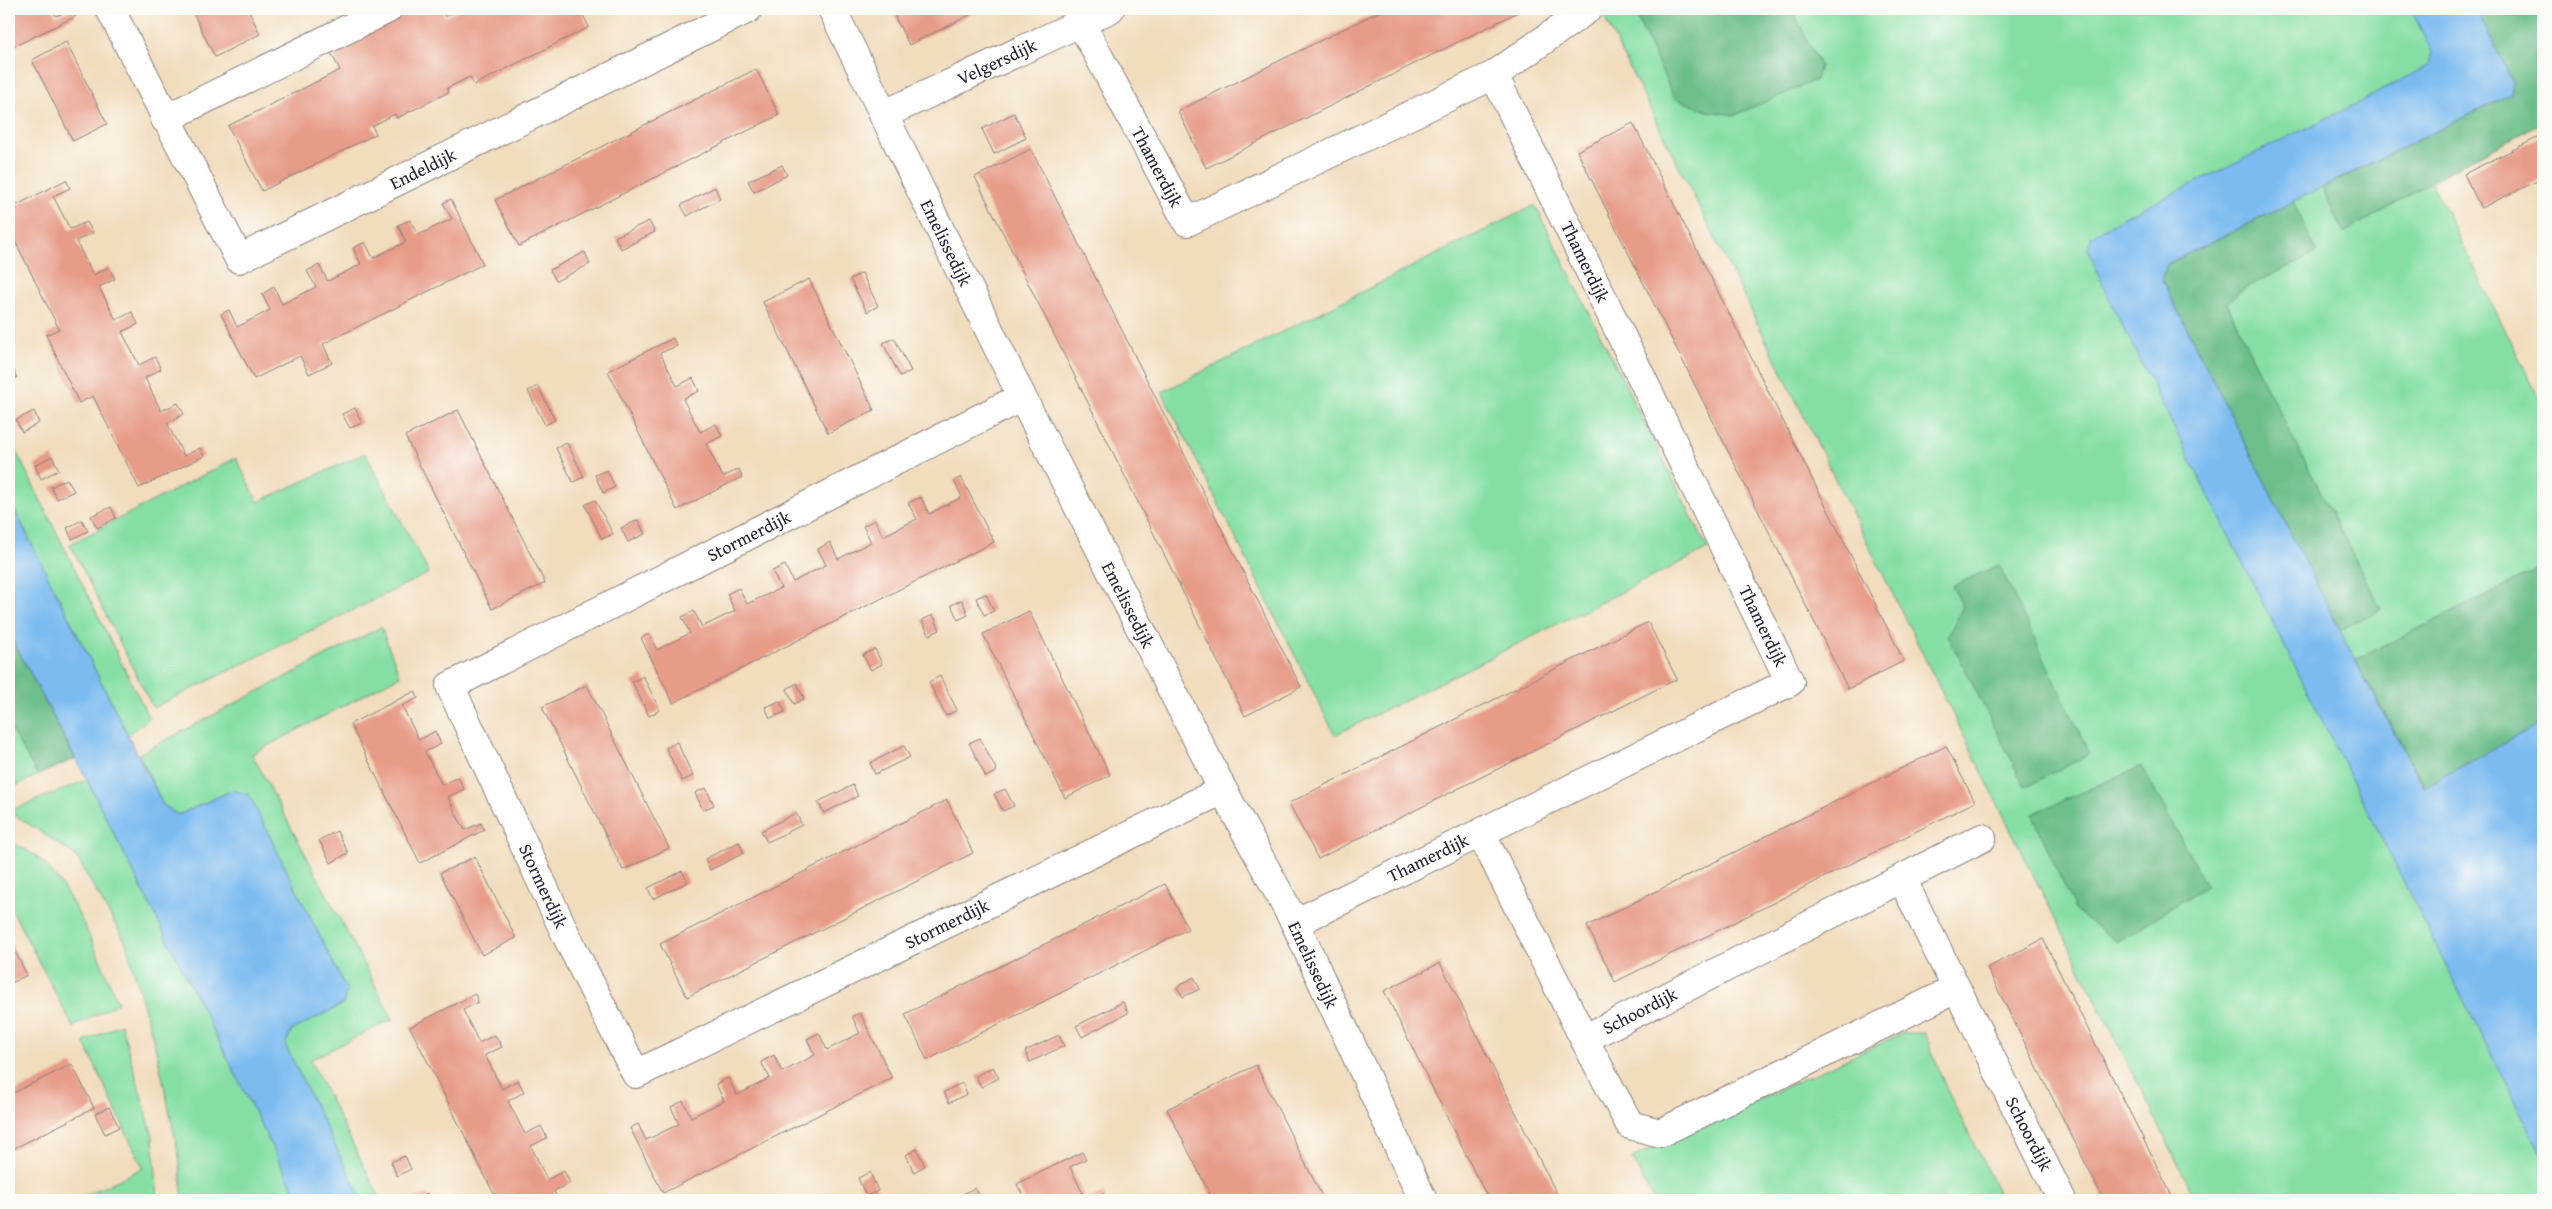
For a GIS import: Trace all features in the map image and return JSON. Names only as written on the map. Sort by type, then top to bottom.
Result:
[{"type":"street","name":"Endeldijk","points":[[110,9],[165,119],[239,259],[748,9]]},
{"type":"street","points":[[165,119],[388,9]]},
{"type":"street","name":"Emelissedijk","points":[[832,9],[1022,398],[1223,790],[1295,923],[1423,1200]]},
{"type":"street","name":"Velgersdijk","points":[[883,115],[1110,9]]},
{"type":"street","name":"Thamerdijk","points":[[1081,24],[1186,222],[1494,75],[1588,9]]},
{"type":"street","name":"Thamerdijk","points":[[1295,923],[1790,682],[1494,75]]},
{"type":"street","name":"Stormerdijk","points":[[1022,398],[450,686],[567,937],[636,1074],[1223,790]]},
{"type":"street","name":"Schoordijk","points":[[1481,833],[1584,1039],[1982,838]]},
{"type":"street","name":"Schoordijk","points":[[1902,879],[2062,1200]]},
{"type":"street","points":[[1584,1039],[1630,1125],[1660,1133],[1956,989]]},
{"type":"green space","points":[[1600,9],[2507,9],[2543,77],[2426,171],[2543,406],[2543,1200],[2196,1200]]},
{"type":"green space","points":[[1633,9],[1792,9],[1820,65],[1816,80],[1735,115],[1707,111],[1674,98]]},
{"type":"green space","points":[[2476,9],[2537,9],[2543,22],[2543,122],[2448,172],[2344,233],[2322,188],[2511,94],[2513,82]]},
{"type":"green space","points":[[2293,202],[2317,252],[2242,290],[2227,303],[2267,388],[2381,609],[2340,630],[2162,280],[2167,264]]},
{"type":"green space","points":[[1535,205],[1708,549],[1335,735],[1162,392]]},
{"type":"green space","points":[[9,437],[149,718],[128,735],[9,499]]},
{"type":"green space","points":[[365,453],[429,573],[153,708],[70,544],[236,458],[258,502]]},
{"type":"green space","points":[[1999,565],[2090,754],[2025,787],[1948,636],[1963,607],[1952,586]]},
{"type":"green space","points":[[2543,567],[2543,722],[2425,787],[2355,660]]},
{"type":"green space","points":[[381,627],[400,676],[252,754],[393,1019],[310,1060],[381,1200],[362,1200],[285,1045],[291,1031],[343,1004],[233,790],[178,815],[163,805],[139,754]]},
{"type":"green space","points":[[9,633],[75,759],[38,775],[9,726]]},
{"type":"green space","points":[[9,726],[38,775],[9,789]]},
{"type":"green space","points":[[2142,766],[2206,886],[2117,942],[2075,910],[2032,814]]},
{"type":"green space","points":[[87,780],[299,1200],[183,1200],[179,1156],[157,1053],[126,943],[75,855],[9,811]]},
{"type":"green space","points":[[9,841],[36,856],[61,885],[84,924],[118,1003],[73,1027],[9,904]]},
{"type":"green space","points":[[121,1024],[153,1137],[158,1200],[76,1200],[143,1168],[84,1042]]},
{"type":"green space","points":[[1903,1033],[1925,1033],[1946,1088],[2002,1200],[1653,1200],[1632,1158]]},
{"type":"water","points":[[2411,9],[2476,9],[2513,82],[2511,94],[2167,264],[2162,280],[2374,697],[2424,787],[2543,722],[2543,1157],[2108,297],[2088,249],[2092,236],[2122,218],[2358,103],[2429,65],[2432,52]]},
{"type":"water","points":[[9,499],[163,805],[178,815],[233,790],[249,795],[347,990],[343,1004],[291,1031],[285,1045],[362,1200],[299,1200],[87,780],[9,633]]},
{"type":"building","points":[[9,9],[52,9],[56,16],[73,9],[76,16],[11,48],[9,44]]},
{"type":"building","points":[[191,9],[248,9],[260,34],[215,57]]},
{"type":"building","points":[[410,9],[441,9],[445,17],[461,9],[580,9],[589,27],[474,85],[470,77],[447,88],[449,92],[397,118],[395,114],[372,126],[376,134],[262,191],[228,126],[340,70],[329,49]]},
{"type":"building","points":[[891,9],[982,9],[909,45]]},
{"type":"building","points":[[1384,9],[1524,9],[1206,168],[1178,111]]},
{"type":"building","points":[[66,42],[107,124],[73,141],[32,60]]},
{"type":"building","points":[[756,69],[779,115],[519,246],[495,200]]},
{"type":"building","points":[[1014,113],[1026,138],[994,154],[982,129]]},
{"type":"building","points":[[1633,123],[1904,661],[1848,689],[1577,151]]},
{"type":"building","points":[[2543,135],[2543,178],[2481,208],[2464,174]]},
{"type":"building","points":[[1031,149],[1301,687],[1245,716],[975,177]]},
{"type":"building","points":[[782,165],[787,175],[754,192],[748,181]]},
{"type":"building","points":[[66,180],[70,188],[53,196],[70,229],[87,222],[93,233],[76,241],[93,275],[109,267],[115,279],[99,287],[116,320],[132,312],[138,324],[122,332],[139,365],[155,357],[161,369],[145,378],[161,411],[178,403],[184,414],[167,423],[184,456],[200,448],[204,456],[139,488],[93,396],[79,403],[46,335],[59,329],[9,229],[9,209]]},
{"type":"building","points":[[715,187],[720,199],[687,216],[681,205]]},
{"type":"building","points":[[451,199],[483,264],[323,344],[332,363],[309,374],[300,356],[254,379],[221,314],[229,310],[237,327],[270,310],[262,294],[274,287],[282,304],[316,287],[307,271],[319,265],[328,281],[361,264],[353,248],[365,242],[373,258],[406,242],[398,225],[410,220],[418,235],[452,219],[443,203]]},
{"type":"building","points":[[649,221],[655,232],[621,249],[615,237]]},
{"type":"building","points":[[585,252],[590,264],[556,281],[550,270]]},
{"type":"building","points":[[862,273],[878,306],[867,312],[850,279]]},
{"type":"building","points":[[809,279],[874,410],[828,433],[763,302]]},
{"type":"building","points":[[673,338],[677,346],[660,353],[677,386],[693,378],[699,391],[683,399],[700,432],[716,424],[722,436],[706,444],[723,477],[739,469],[742,477],[677,510],[608,371]]},
{"type":"building","points":[[894,338],[911,371],[900,376],[883,343]]},
{"type":"building","points":[[11,365],[17,378],[9,382],[9,366]]},
{"type":"building","points":[[538,386],[555,420],[545,425],[528,391]]},
{"type":"building","points":[[355,408],[362,423],[350,428],[342,414]]},
{"type":"building","points":[[458,410],[545,583],[492,609],[405,436]]},
{"type":"building","points":[[34,411],[39,423],[22,432],[16,420]]},
{"type":"building","points":[[567,443],[584,477],[573,482],[556,448]]},
{"type":"building","points":[[52,456],[59,470],[41,479],[35,465]]},
{"type":"building","points":[[607,470],[615,487],[603,493],[595,475]]},
{"type":"building","points":[[961,477],[994,542],[673,703],[641,638],[649,634],[657,650],[690,633],[682,617],[694,611],[702,627],[735,611],[727,594],[739,588],[747,604],[781,588],[772,571],[785,565],[793,582],[826,565],[818,549],[830,542],[838,559],[871,542],[863,526],[875,520],[883,536],[917,519],[908,503],[921,497],[929,514],[962,497],[954,481]]},
{"type":"building","points":[[67,479],[74,491],[57,499],[51,487]]},
{"type":"building","points":[[595,500],[613,534],[602,539],[585,505]]},
{"type":"building","points":[[111,507],[116,518],[97,528],[91,516]]},
{"type":"building","points":[[82,520],[88,531],[72,539],[67,528]]},
{"type":"building","points":[[638,520],[645,534],[628,542],[621,528]]},
{"type":"building","points":[[986,594],[994,611],[984,615],[976,598]]},
{"type":"building","points":[[962,600],[968,615],[958,620],[951,605]]},
{"type":"building","points":[[1029,611],[1110,775],[1065,798],[983,634]]},
{"type":"building","points":[[933,615],[940,630],[929,635],[922,620]]},
{"type":"building","points":[[1648,622],[1677,679],[1318,859],[1289,803]]},
{"type":"building","points":[[875,649],[882,664],[871,670],[863,655]]},
{"type":"building","points":[[643,676],[660,710],[649,716],[632,682]]},
{"type":"building","points":[[940,676],[957,710],[946,716],[929,682]]},
{"type":"building","points":[[797,683],[804,699],[794,704],[787,689]]},
{"type":"building","points":[[587,685],[669,848],[623,870],[542,707]]},
{"type":"building","points":[[415,691],[418,698],[402,706],[419,740],[435,731],[441,744],[425,752],[442,785],[458,777],[464,789],[448,797],[465,830],[481,823],[484,830],[420,863],[350,724]]},
{"type":"building","points":[[780,701],[785,712],[770,718],[765,707]]},
{"type":"building","points":[[980,738],[997,771],[986,777],[969,743]]},
{"type":"building","points":[[677,742],[693,776],[682,781],[666,748]]},
{"type":"building","points":[[904,746],[910,757],[875,774],[870,763]]},
{"type":"building","points":[[1946,746],[1975,802],[1615,982],[1587,926]]},
{"type":"building","points":[[853,785],[858,796],[824,813],[818,802]]},
{"type":"building","points":[[706,788],[714,805],[703,810],[695,793]]},
{"type":"building","points":[[1005,789],[1014,806],[1003,811],[994,794]]},
{"type":"building","points":[[947,800],[973,853],[687,997],[660,944]]},
{"type":"building","points":[[796,813],[802,825],[767,842],[761,831]]},
{"type":"building","points":[[337,831],[348,853],[331,863],[319,840]]},
{"type":"building","points":[[739,842],[744,853],[710,870],[705,859]]},
{"type":"building","points":[[475,857],[516,938],[482,955],[440,873]]},
{"type":"building","points":[[682,871],[688,882],[653,899],[648,888]]},
{"type":"building","points":[[1165,884],[1188,929],[927,1060],[905,1014]]},
{"type":"building","points":[[9,939],[27,975],[9,984]]},
{"type":"building","points":[[2043,939],[2174,1200],[2104,1200],[1987,968]]},
{"type":"building","points":[[1440,963],[1560,1200],[1489,1200],[1474,1171],[1384,991]]},
{"type":"building","points":[[1194,977],[1200,989],[1183,997],[1177,987]]},
{"type":"building","points":[[475,994],[478,1002],[463,1010],[479,1043],[495,1035],[502,1047],[485,1055],[502,1089],[518,1080],[524,1092],[508,1101],[525,1134],[541,1126],[547,1138],[531,1146],[547,1180],[564,1171],[570,1183],[554,1191],[558,1200],[497,1200],[410,1027]]},
{"type":"building","points":[[1123,1002],[1128,1013],[1082,1037],[1076,1026]]},
{"type":"building","points":[[860,1013],[892,1078],[663,1193],[630,1128],[638,1124],[646,1140],[679,1124],[671,1107],[683,1101],[691,1117],[724,1101],[716,1084],[728,1078],[737,1095],[770,1078],[761,1062],[774,1055],[782,1072],[815,1055],[807,1039],[819,1033],[827,1050],[860,1033],[852,1016]]},
{"type":"building","points":[[1059,1035],[1064,1046],[1030,1062],[1025,1051]]},
{"type":"building","points":[[72,1064],[94,1108],[9,1151],[9,1095]]},
{"type":"building","points":[[1256,1065],[1324,1200],[1213,1200],[1167,1109]]},
{"type":"building","points":[[993,1067],[999,1078],[981,1087],[976,1076]]},
{"type":"building","points":[[962,1083],[967,1094],[949,1103],[944,1092]]},
{"type":"building","points":[[109,1107],[119,1127],[105,1134],[95,1114]]},
{"type":"building","points":[[917,1149],[925,1166],[914,1172],[906,1155]]},
{"type":"building","points":[[1082,1152],[1086,1159],[1070,1167],[1086,1200],[1025,1200],[1017,1184]]},
{"type":"building","points":[[405,1156],[411,1169],[397,1176],[391,1162]]},
{"type":"building","points":[[870,1172],[878,1191],[866,1196],[858,1178]]},
{"type":"building","points":[[975,1188],[981,1199],[961,1200],[958,1196]]},
{"type":"building","points":[[427,1193],[431,1200],[412,1200]]},
{"type":"building","points":[[1103,1193],[1106,1200],[1087,1200],[1095,1196]]}]
